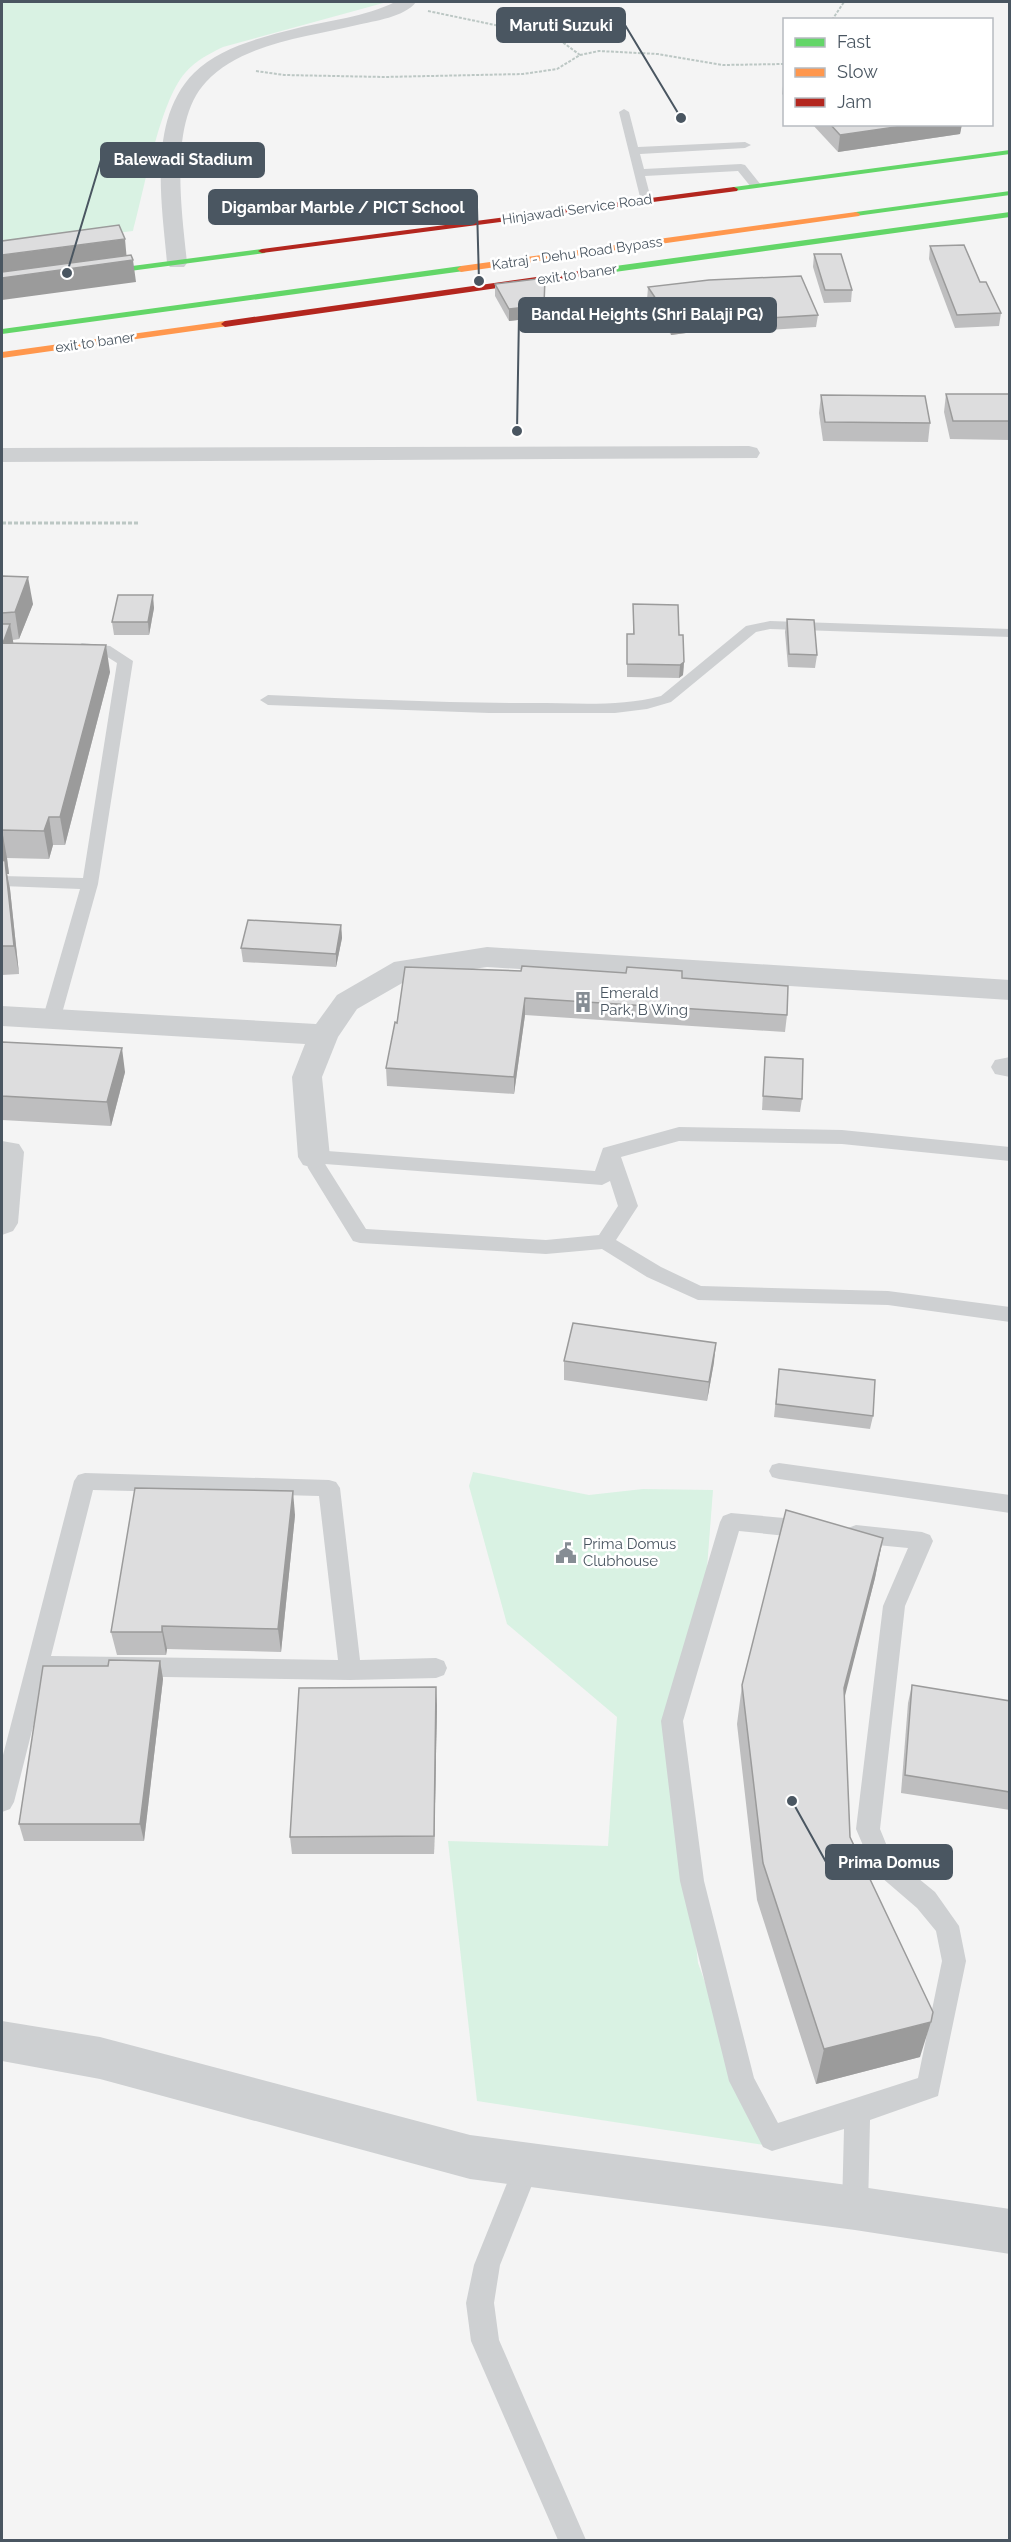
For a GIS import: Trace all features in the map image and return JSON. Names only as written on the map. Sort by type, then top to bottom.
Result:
[{"type":"main road","name":"Hinjawadi Service Road","points":[[2,286],[1010,152]]},
{"type":"main road","name":"Katraj - Dehu Road Bypass","points":[[2,332],[1010,193]]},
{"type":"main road","name":"exit to baner","points":[[2,356],[1010,214]]},
{"type":"main road","points":[[455,270],[468,290]]},
{"type":"street","points":[[177,263],[171,197],[174,134],[184,100],[199,78],[252,46],[364,18],[396,3]]},
{"type":"street","points":[[2,455],[749,453]]},
{"type":"street","points":[[314,1157],[307,1077],[324,1035],[347,1002],[404,969],[487,957],[1010,990]]},
{"type":"street","points":[[2,1016],[52,1017],[324,1035]]},
{"type":"street","points":[[2,1152],[8,1152],[2,1223]]},
{"type":"street","points":[[2,2041],[100,2058],[470,2157],[855,2208],[1010,2232]]},
{"type":"lane","points":[[624,112],[645,200]]},
{"type":"lane","points":[[633,150],[745,145]]},
{"type":"lane","points":[[638,173],[741,167],[755,185]]},
{"type":"lane","points":[[268,700],[489,708],[615,708],[666,699],[751,629],[770,625],[1010,633]]},
{"type":"lane","points":[[52,1017],[90,884],[125,661],[105,649],[66,647]]},
{"type":"lane","points":[[2,881],[90,884]]},
{"type":"lane","points":[[610,1153],[679,1134],[842,1137],[1010,1154]]},
{"type":"lane","points":[[610,1153],[602,1178],[314,1157],[317,1168],[360,1236],[546,1247],[605,1242],[654,1272],[698,1293],[888,1298],[1010,1315]]},
{"type":"lane","points":[[605,1242],[628,1206],[610,1153]]},
{"type":"lane","points":[[779,1471],[1010,1504]]},
{"type":"lane","points":[[2,1802],[85,1480],[329,1488],[350,1670]]},
{"type":"lane","points":[[730,1522],[922,1541],[894,1606],[868,1829],[882,1863],[926,1900],[946,1926],[954,1961],[929,2087],[857,2112],[771,2138],[742,2081],[692,1881],[672,1721],[730,1522]]},
{"type":"lane","points":[[38,1665],[350,1670],[436,1668]]},
{"type":"lane","points":[[855,2208],[857,2112]]},
{"type":"lane","points":[[527,2165],[487,2265],[480,2303],[485,2341],[572,2541]]},
{"type":"path","points":[[833,18],[844,2]]},
{"type":"path","points":[[396,3],[557,38],[580,55]]},
{"type":"path","points":[[216,66],[284,75],[384,77],[523,74],[557,69],[580,55],[599,51],[630,51],[723,65],[783,64]]},
{"type":"path","points":[[2,523],[140,524]]},
{"type":"green space","points":[[2,2],[387,2],[223,47],[194,64],[176,86],[160,125],[133,231],[2,247]]},
{"type":"green space","points":[[473,1472],[589,1495],[643,1489],[713,1490],[706,1581],[672,1721],[698,1963],[764,2145],[477,2101],[448,1841],[608,1846],[617,1717],[507,1624],[469,1486]]},
{"type":"building","points":[[832,126],[902,126],[840,135]]},
{"type":"building","points":[[119,225],[125,239],[2,255],[2,241]]},
{"type":"building","points":[[964,245],[980,282],[986,282],[1001,313],[957,315],[930,246]]},
{"type":"building","points":[[814,254],[841,254],[852,290],[825,290]]},
{"type":"building","points":[[131,255],[133,260],[2,278],[2,272]]},
{"type":"building","points":[[801,276],[818,315],[769,318],[768,314],[734,317],[732,314],[672,323],[648,287],[709,280]]},
{"type":"building","points":[[545,278],[544,305],[509,309],[495,284]]},
{"type":"building","points":[[946,394],[1010,394],[1010,421],[953,421]]},
{"type":"building","points":[[821,395],[925,396],[930,423],[825,422]]},
{"type":"building","points":[[2,576],[28,577],[15,612],[2,613]]},
{"type":"building","points":[[118,595],[153,595],[148,622],[112,622]]},
{"type":"building","points":[[633,604],[678,605],[679,635],[683,635],[684,662],[680,665],[627,664],[627,634],[634,634]]},
{"type":"building","points":[[787,619],[814,620],[817,655],[789,654]]},
{"type":"building","points":[[2,624],[10,624],[3,643],[106,645],[60,817],[49,817],[44,831],[2,830]]},
{"type":"building","points":[[2,860],[5,861],[14,946],[2,946]]},
{"type":"building","points":[[248,920],[341,925],[336,954],[241,948]]},
{"type":"building","points":[[522,966],[626,973],[627,967],[682,971],[682,978],[788,986],[787,1015],[525,998],[514,1077],[386,1068],[395,1022],[397,1023],[405,967],[521,971]]},
{"type":"building","points":[[2,1042],[122,1048],[107,1102],[2,1096]]},
{"type":"building","points":[[765,1057],[803,1059],[802,1099],[763,1096]]},
{"type":"building","points":[[573,1323],[716,1343],[709,1382],[564,1361]]},
{"type":"building","points":[[779,1369],[875,1380],[873,1416],[776,1404]]},
{"type":"building","points":[[135,1488],[293,1491],[278,1629],[162,1626],[162,1632],[111,1632]]},
{"type":"building","points":[[786,1510],[883,1538],[844,1688],[850,1837],[933,2012],[931,2022],[824,2049],[763,1863],[742,1685]]},
{"type":"building","points":[[109,1660],[160,1661],[140,1824],[19,1824],[43,1666],[108,1666]]},
{"type":"building","points":[[912,1685],[1010,1701],[1010,1792],[905,1775]]},
{"type":"building","points":[[436,1687],[434,1836],[290,1837],[299,1688]]},
{"type":"traffic: fast","points":[[734,189],[1010,152]]},
{"type":"traffic: fast","points":[[856,214],[1010,193]]},
{"type":"traffic: fast","points":[[586,273],[1010,214]]},
{"type":"traffic: fast","points":[[2,286],[262,251]]},
{"type":"traffic: fast","points":[[2,332],[461,269]]},
{"type":"traffic: slow","points":[[461,269],[856,214]]},
{"type":"traffic: slow","points":[[2,355],[225,324]]},
{"type":"traffic: jam","points":[[262,251],[734,189]]},
{"type":"traffic: jam","points":[[225,324],[586,273]]},
{"type":"place","name":"Maruti Suzuki","points":[[681,118]]},
{"type":"place","name":"Balewadi Stadium","points":[[67,273]]},
{"type":"place","name":"Digambar Marble / PICT School","points":[[479,281]]},
{"type":"place","name":"Bandal Heights (Shri Balaji PG)","points":[[517,431]]},
{"type":"place","name":"Emerald Park, B Wing","points":[[583,1002]]},
{"type":"place","name":"Prima Domus Clubhouse","points":[[566,1553]]},
{"type":"place","name":"Prima Domus","points":[[792,1801]]}]
